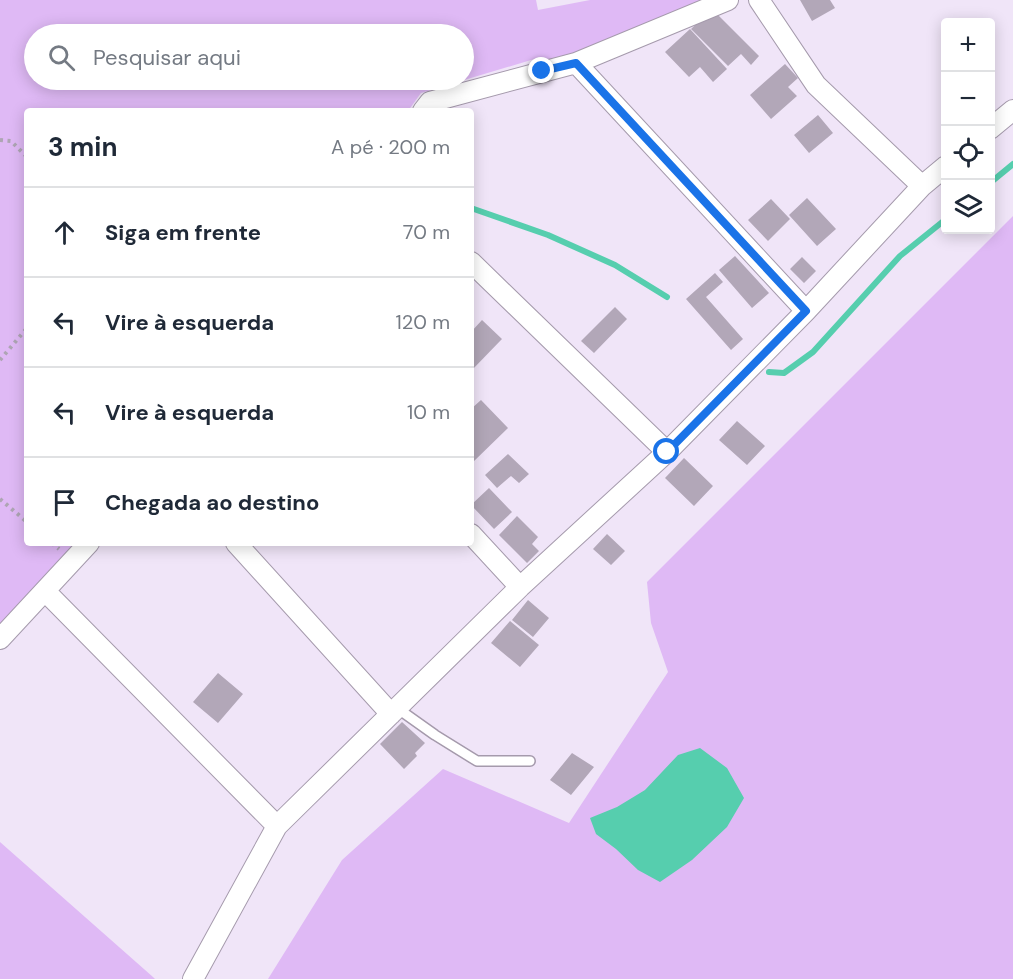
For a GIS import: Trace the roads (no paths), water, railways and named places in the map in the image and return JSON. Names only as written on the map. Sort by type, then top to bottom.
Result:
[{"type":"street","points":[[425,108],[430,102],[576,63],[728,0]]},
{"type":"street","points":[[759,0],[816,85],[922,186]]},
{"type":"street","points":[[576,63],[806,311]]},
{"type":"street","points":[[994,126],[1013,110]]},
{"type":"street","points":[[193,979],[278,826],[520,587],[667,452],[806,311],[922,186],[941,169]]},
{"type":"street","points":[[474,265],[667,452]]},
{"type":"street","points":[[474,537],[520,587]]},
{"type":"street","points":[[0,639],[86,546]]},
{"type":"street","points":[[239,546],[394,711]]},
{"type":"street","points":[[45,591],[278,826]]},
{"type":"lane","points":[[394,711],[477,761],[530,760]]},
{"type":"waterway","points":[[994,180],[1013,164]]},
{"type":"waterway","points":[[474,209],[548,235],[615,265],[667,297]]},
{"type":"waterway","points":[[769,372],[784,373],[813,352],[900,256],[941,223]]}]
